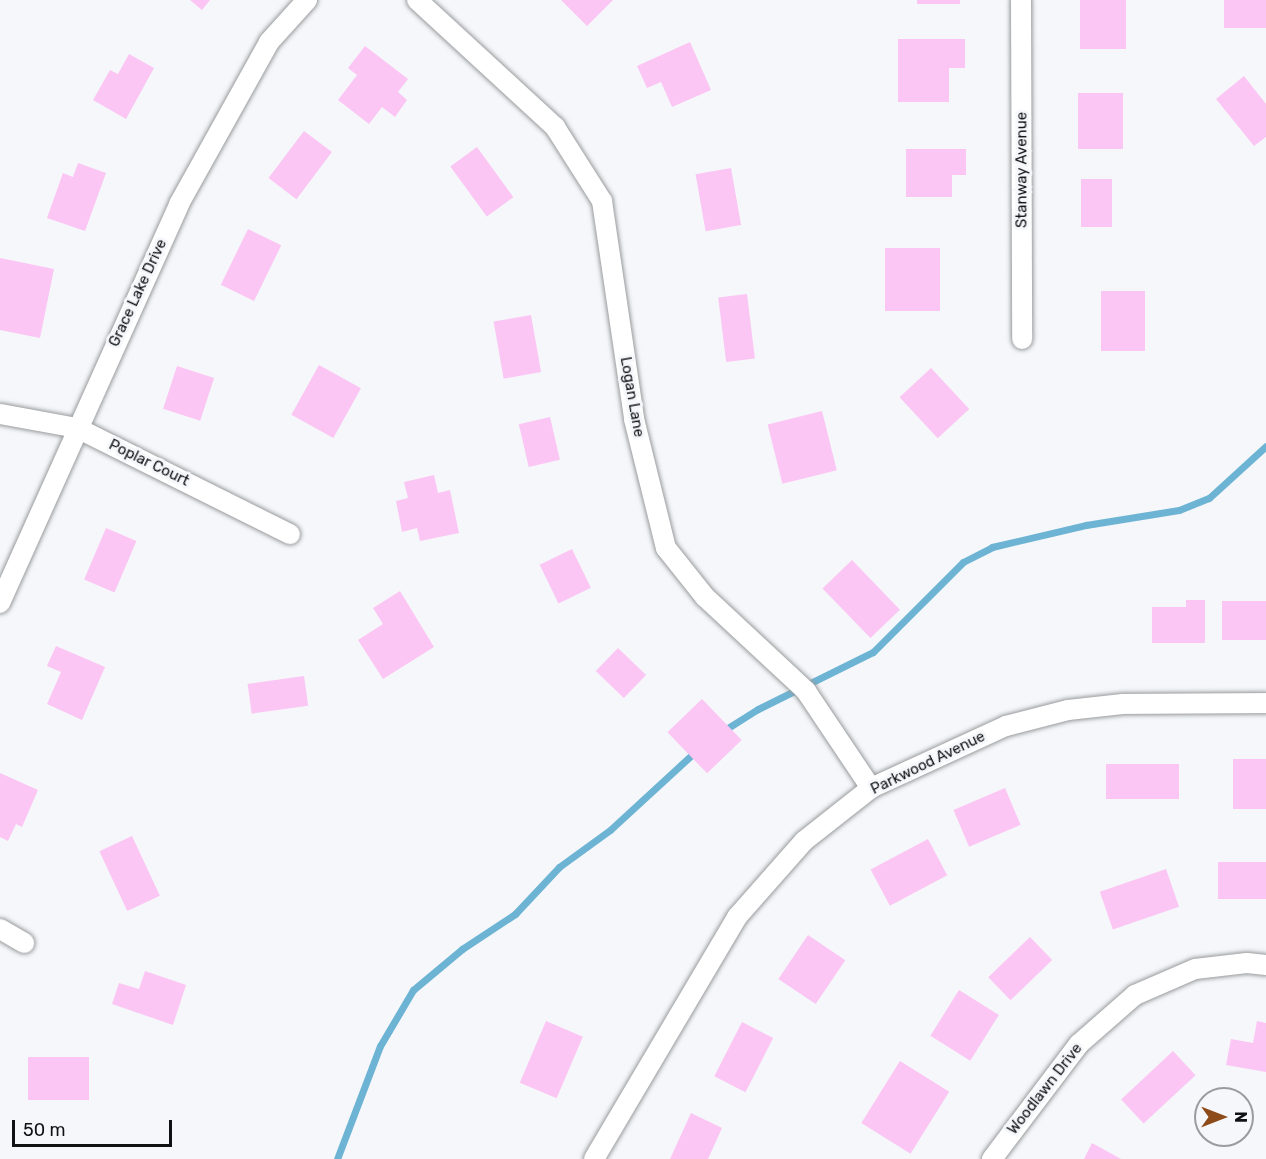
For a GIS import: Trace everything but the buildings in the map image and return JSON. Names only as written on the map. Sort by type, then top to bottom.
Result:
[{"type":"street","name":"Grace Lake Drive","points":[[0,603],[179,204],[269,42],[307,0]]},
{"type":"street","name":"Logan Lane","points":[[417,0],[555,127],[602,201],[634,419],[666,548],[705,597],[806,691],[871,788]]},
{"type":"street","name":"Stanway Avenue","points":[[1021,0],[1023,339]]},
{"type":"street","name":"Poplar Court","points":[[0,414],[77,428],[290,534]]},
{"type":"street","name":"Parkwood Avenue","points":[[594,1159],[737,917],[804,841],[871,788],[1006,726],[1068,710],[1123,704],[1266,703]]},
{"type":"street","points":[[0,929],[24,943]]},
{"type":"street","name":"Woodlawn Drive","points":[[992,1159],[1079,1044],[1135,995],[1195,969],[1247,963],[1266,965]]},
{"type":"waterway","points":[[723,731],[758,709],[873,652],[963,562],[992,547],[1086,525],[1179,510],[1209,498],[1266,446]]},
{"type":"waterway","points":[[337,1159],[380,1046],[413,990],[462,949],[515,914],[559,867],[610,830],[697,750]]}]
